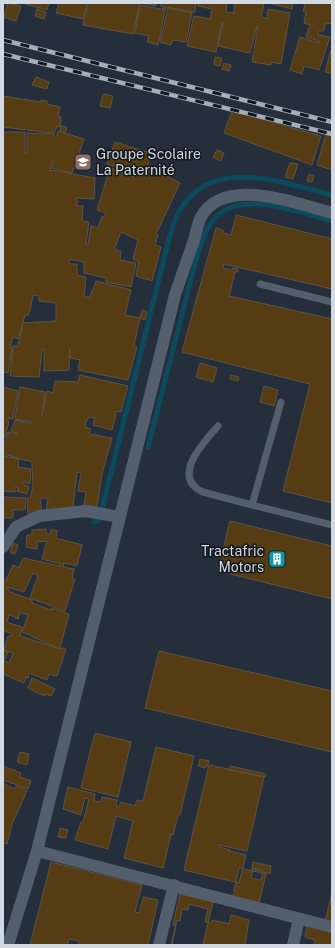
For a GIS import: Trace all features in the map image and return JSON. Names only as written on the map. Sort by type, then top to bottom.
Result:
[{"type":"street","points":[[8,945],[37,850],[175,295],[201,216],[214,204],[227,197],[241,193],[258,195],[332,213]]},
{"type":"street","points":[[3,547],[16,527],[39,516],[86,511],[120,517]]},
{"type":"street","points":[[37,850],[332,927]]},
{"type":"street","points":[[159,945],[174,885]]},
{"type":"street","points":[[293,945],[299,919]]},
{"type":"lane","points":[[260,284],[332,302]]},
{"type":"lane","points":[[252,505],[281,402]]},
{"type":"lane","points":[[218,426],[193,456],[189,471],[191,483],[196,489],[332,526]]},
{"type":"building","points":[[8,3],[21,6],[16,21],[4,17]]},
{"type":"building","points":[[49,3],[47,10],[25,4]]},
{"type":"building","points":[[59,3],[87,3],[83,19],[56,13]]},
{"type":"building","points":[[88,3],[140,3],[133,34],[83,25]]},
{"type":"building","points":[[140,3],[156,3],[156,6]]},
{"type":"building","points":[[161,3],[196,3],[195,12],[166,7],[166,9],[163,9],[164,6],[160,6]]},
{"type":"building","points":[[198,3],[227,3],[226,12],[234,13],[235,3],[264,4],[261,17],[269,19],[267,17],[268,9],[290,13],[281,64],[271,62],[271,65],[252,62],[258,26],[250,53],[218,46],[222,22],[216,52],[187,46],[194,16],[210,19],[212,9],[198,6]]},
{"type":"building","points":[[269,3],[293,3],[292,9]]},
{"type":"building","points":[[302,3],[332,3],[332,23],[325,24],[324,31],[319,31],[318,35],[330,37],[319,70],[304,66],[302,74],[290,70],[300,37],[319,43],[319,41],[306,37],[310,25],[304,23],[306,11],[303,11],[305,5]]},
{"type":"building","points":[[140,5],[165,10],[158,45],[147,42],[149,36],[135,33]]},
{"type":"building","points":[[168,8],[192,13],[186,42],[173,40],[171,45],[160,42]]},
{"type":"building","points":[[37,9],[46,12],[44,19],[35,16]]},
{"type":"building","points":[[332,46],[332,74],[325,72]]},
{"type":"building","points":[[215,57],[222,58],[220,66],[214,65]]},
{"type":"building","points":[[224,63],[231,65],[229,71],[222,69]]},
{"type":"building","points":[[36,77],[49,82],[47,89],[32,85]]},
{"type":"building","points":[[103,94],[113,96],[110,108],[100,106]]},
{"type":"building","points":[[3,96],[41,102],[41,100],[47,101],[47,104],[60,107],[58,116],[61,117],[60,127],[57,126],[53,136],[57,136],[58,131],[84,139],[72,173],[52,168],[54,161],[52,161],[50,171],[95,178],[94,199],[77,198],[77,206],[83,206],[82,221],[89,222],[86,244],[88,245],[91,226],[98,228],[102,216],[104,217],[106,213],[97,210],[110,168],[134,177],[135,174],[107,164],[115,142],[150,153],[148,166],[180,183],[156,234],[158,235],[155,245],[161,247],[152,281],[136,276],[139,262],[133,259],[138,240],[121,232],[114,249],[121,252],[120,260],[136,263],[131,287],[106,282],[106,278],[84,273],[84,262],[69,259],[69,264],[77,264],[77,275],[86,277],[84,297],[90,297],[96,281],[131,290],[125,315],[140,318],[134,345],[137,347],[128,380],[78,370],[80,360],[70,358],[70,349],[69,370],[44,371],[44,349],[42,349],[39,377],[10,376],[13,346],[18,346],[23,323],[56,321],[56,303],[39,301],[39,296],[33,295],[30,311],[27,316],[25,315],[18,339],[13,337],[10,347],[12,348],[8,373],[3,372],[3,132],[25,132],[25,153],[27,153],[27,133],[52,133],[3,127]]},
{"type":"building","points":[[232,111],[321,136],[312,165],[224,133]]},
{"type":"building","points":[[61,126],[67,127],[65,133],[60,131]]},
{"type":"building","points":[[326,134],[332,136],[332,170],[317,165]]},
{"type":"building","points":[[217,150],[224,153],[221,161],[213,157]]},
{"type":"building","points":[[290,163],[298,164],[293,179],[285,177]]},
{"type":"building","points":[[309,174],[314,176],[312,182],[307,181]]},
{"type":"building","points":[[236,215],[332,239],[332,289],[224,264],[223,268],[232,270],[233,268],[238,269],[238,272],[235,272],[229,296],[332,319],[332,503],[283,491],[310,384],[182,352],[216,228],[223,230],[223,233],[231,235]]},
{"type":"building","points":[[142,310],[147,312],[145,320],[140,318]]},
{"type":"building","points":[[200,363],[217,368],[213,382],[196,377]]},
{"type":"building","points":[[80,375],[128,386],[121,412],[116,411],[112,430],[93,425],[95,418],[89,417],[86,422],[85,427],[91,429],[89,434],[112,438],[102,474],[97,507],[84,505],[86,492],[78,491],[81,473],[77,472],[72,515],[46,512],[48,499],[40,498],[42,513],[28,514],[27,498],[30,498],[33,486],[32,462],[3,454],[3,441],[5,442],[8,432],[17,434],[11,431],[15,420],[32,424],[32,422],[15,419],[20,387],[45,392],[42,416],[47,391],[53,393],[55,381],[78,382]]},
{"type":"building","points":[[231,375],[239,377],[238,381],[230,379]]},
{"type":"building","points":[[264,386],[278,390],[274,406],[260,402]]},
{"type":"building","points":[[3,387],[18,391],[13,419],[8,418],[9,422],[5,437],[3,437]]},
{"type":"building","points":[[3,456],[19,459],[18,467],[31,469],[30,484],[23,482],[23,484],[29,487],[27,494],[17,491],[18,487],[15,487],[15,492],[3,491]]},
{"type":"building","points":[[3,495],[4,497],[26,498],[25,508],[23,510],[13,510],[13,518],[4,518],[3,520]]},
{"type":"building","name":"Tractafric Motors","points":[[230,521],[332,546],[332,599],[218,571]]},
{"type":"building","points":[[46,529],[46,534],[51,534],[50,530],[57,530],[56,538],[82,545],[77,566],[64,563],[63,567],[74,569],[72,579],[75,579],[65,611],[30,598],[38,576],[33,573],[24,592],[7,587],[10,592],[32,600],[32,603],[51,610],[52,608],[69,614],[60,648],[66,649],[57,676],[49,674],[47,680],[29,673],[28,678],[26,677],[24,683],[3,674],[3,651],[8,652],[4,661],[9,663],[13,653],[4,650],[8,636],[11,637],[12,634],[3,630],[3,581],[5,582],[13,565],[19,568],[23,558],[60,566],[61,564],[42,559],[47,541],[37,542],[37,549],[26,547],[27,535],[32,535],[32,530]],"holes":[[[20,612],[28,615],[22,632],[60,649],[20,636],[22,627],[7,622],[9,615],[18,619]]]},
{"type":"building","points":[[13,543],[18,545],[15,554],[10,552]]},
{"type":"building","points":[[159,651],[332,691],[332,752],[145,708]]},
{"type":"building","points":[[32,678],[55,689],[51,696],[45,694],[44,696],[28,688]]},
{"type":"building","points":[[95,733],[131,742],[118,797],[81,788]]},
{"type":"building","points":[[156,747],[194,756],[180,815],[178,815],[173,835],[171,834],[163,868],[124,858],[133,821],[116,816],[108,849],[75,840],[81,822],[83,822],[89,799],[85,798],[81,815],[63,809],[68,787],[95,794],[94,801],[101,802],[102,797],[117,800],[116,806],[119,807],[121,802],[135,806],[137,800],[143,801]]},
{"type":"building","points":[[20,752],[29,754],[27,765],[17,762]]},
{"type":"building","points":[[200,759],[209,761],[205,768],[198,766]]},
{"type":"building","points":[[209,765],[264,777],[247,851],[219,845],[219,847],[230,850],[229,851],[246,855],[239,883],[184,870]]},
{"type":"building","points":[[3,766],[21,773],[20,777],[31,781],[28,789],[3,780]]},
{"type":"building","points":[[230,766],[266,774],[265,777],[229,770]]},
{"type":"building","points":[[3,783],[14,789],[16,786],[27,791],[12,824],[7,844],[3,843]]},
{"type":"building","points":[[60,828],[68,830],[66,838],[58,837]]},
{"type":"building","points":[[51,862],[142,885],[135,912],[139,913],[143,897],[158,900],[148,945],[78,945],[79,941],[69,939],[67,945],[30,945]]},
{"type":"building","points":[[253,862],[271,866],[270,874],[252,869]]},
{"type":"building","points":[[239,868],[266,874],[259,903],[233,897]]},
{"type":"building","points":[[253,868],[263,870],[261,880],[251,878]]},
{"type":"building","points":[[332,892],[332,923],[325,922]]},
{"type":"building","points":[[180,894],[213,902],[203,945],[172,945],[176,925],[173,925]]},
{"type":"building","points":[[189,904],[208,909],[205,922],[211,923],[212,920],[229,924],[231,915],[249,920],[245,945],[171,945],[177,920],[180,921],[182,909],[188,910]]},
{"type":"building","points":[[307,925],[332,932],[332,945],[314,945],[315,940],[305,937]]},
{"type":"waterway","points":[[94,522],[98,521],[101,513],[170,235],[180,210],[194,193],[211,183],[230,178],[250,177],[271,180],[332,195]]},
{"type":"waterway","points":[[148,447],[196,260],[204,236],[213,220],[228,208],[257,204],[289,209],[332,221]]},
{"type":"railway","points":[[3,40],[332,122]]},
{"type":"railway","points":[[3,54],[332,134]]},
{"type":"place","name":"Groupe Scolaire La Paternité","points":[[83,162]]},
{"type":"place","name":"Tractafric Motors","points":[[277,559]]}]
